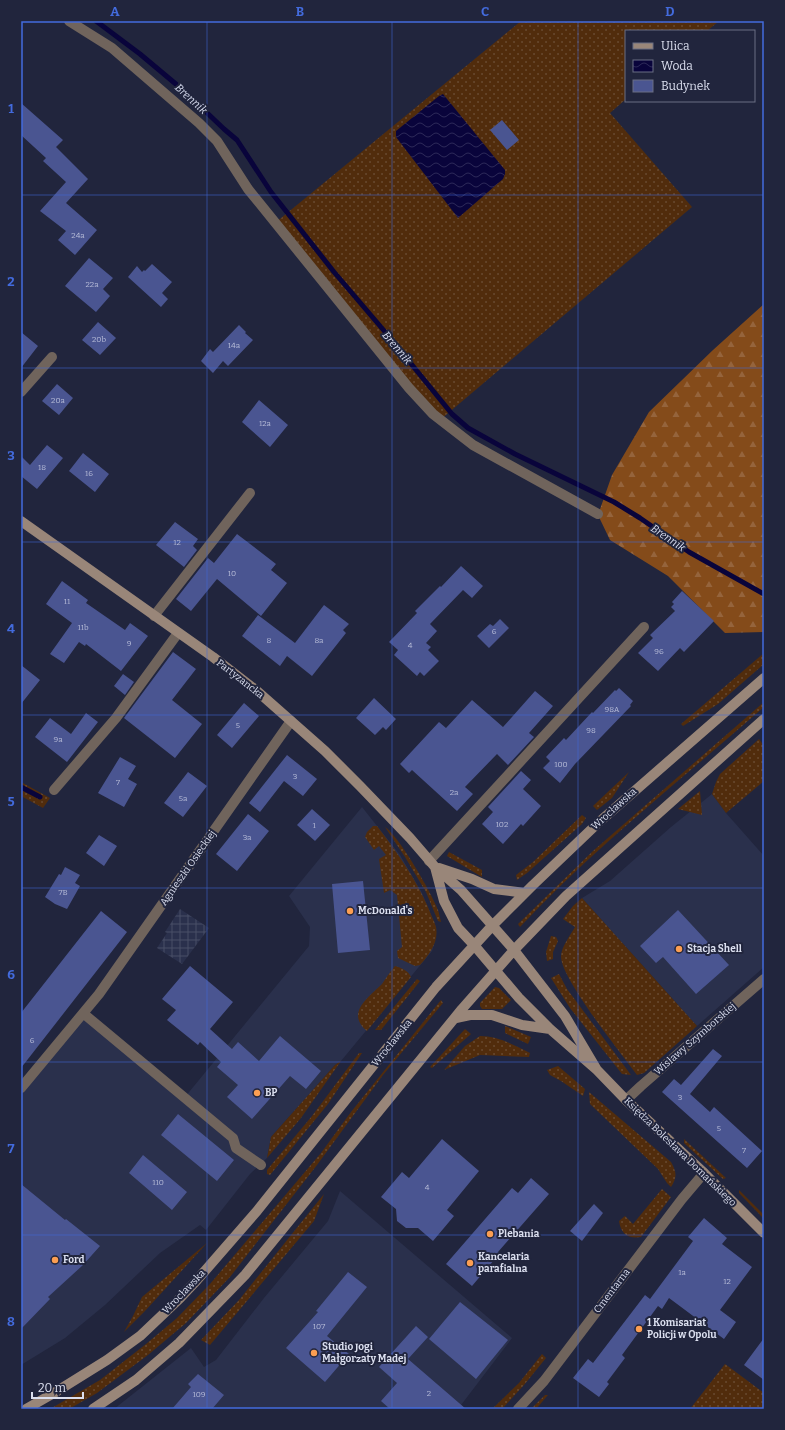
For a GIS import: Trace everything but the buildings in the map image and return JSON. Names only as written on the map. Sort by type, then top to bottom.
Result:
[{"type":"main road","name":"Partyzancka","points":[[21,521],[257,691],[292,721],[360,786],[432,864],[461,890],[514,950]]},
{"type":"main road","name":"Wrocławska","points":[[26,1409],[108,1360],[140,1336],[197,1280],[262,1205],[436,988],[474,945],[525,893],[614,808],[764,678]]},
{"type":"main road","points":[[93,1409],[136,1380],[179,1343],[245,1275],[496,970],[566,896],[764,719]]},
{"type":"main road","name":"Partyzancka","points":[[432,864],[444,901],[458,928],[496,970]]},
{"type":"main road","points":[[432,864],[494,889],[525,893]]},
{"type":"main road","name":"Księdza Bolesława Domańskiego","points":[[514,950],[565,1016],[597,1070]]},
{"type":"main road","name":"Księdza Bolesława Domańskiego","points":[[496,970],[519,998],[550,1029],[597,1070],[626,1100],[704,1173],[764,1233]]},
{"type":"main road","points":[[456,1018],[470,1015],[492,1015],[522,1025],[550,1029]]},
{"type":"street","points":[[69,21],[112,48],[199,123],[217,141],[248,189],[405,382],[433,414],[473,445],[598,514]]},
{"type":"street","points":[[21,392],[52,357]]},
{"type":"street","points":[[154,616],[250,493]]},
{"type":"street","points":[[432,864],[644,627]]},
{"type":"street","points":[[54,790],[116,718],[178,633]]},
{"type":"street","name":"Agnieszki Osieckiej","points":[[21,1088],[84,1014],[292,721]]},
{"type":"street","name":"Wisławy Szymborskiej","points":[[626,1100],[764,979]]},
{"type":"street","points":[[84,1014],[233,1138],[236,1148],[261,1165]]},
{"type":"street","name":"Cmentarna","points":[[518,1409],[544,1381],[682,1199],[704,1173]]},
{"type":"shaded area","points":[[521,21],[719,21],[708,30],[625,30],[625,100],[610,113],[692,207],[440,420],[275,223]]},
{"type":"shaded area","points":[[764,653],[764,664],[718,704],[683,726],[681,724]]},
{"type":"shaded area","points":[[764,702],[764,707],[609,841],[578,869],[520,927],[518,924],[593,851]]},
{"type":"shaded area","points":[[759,739],[764,746],[764,781],[726,813],[712,794],[716,782],[720,774]]},
{"type":"shaded area","points":[[629,772],[612,798],[597,810],[593,806]]},
{"type":"shaded area","points":[[21,782],[50,798],[43,808],[21,796]]},
{"type":"shaded area","points":[[700,791],[702,815],[678,809]]},
{"type":"shaded area","points":[[712,794],[726,813],[764,856],[764,967],[697,1026],[582,898],[610,881],[671,827]]},
{"type":"shaded area","points":[[362,807],[400,855],[422,893],[436,927],[435,941],[432,951],[341,1061],[335,1065],[271,1137],[267,1158],[250,1174],[206,1230],[200,1225],[160,1253],[105,1305],[65,1338],[21,1365],[21,1088],[84,1014],[185,1097],[309,946],[310,927],[289,896]]},
{"type":"shaded area","points":[[582,815],[586,818],[582,824],[527,873],[517,880],[516,875],[533,862]]},
{"type":"shaded area","points":[[373,826],[377,826],[405,865],[423,896],[435,924],[437,933],[435,943],[430,953],[420,965],[415,966],[398,958],[397,951],[402,947],[397,895],[390,890],[384,893],[379,859],[386,855],[379,846],[374,850],[365,837],[367,832]]},
{"type":"shaded area","points":[[385,827],[391,832],[406,852],[422,878],[435,902],[441,922],[438,921],[426,892]]},
{"type":"shaded area","points":[[449,852],[482,870],[482,877],[447,856]]},
{"type":"shaded area","points":[[582,898],[697,1026],[644,1073],[637,1075],[581,999],[564,968],[561,953],[575,927],[563,919],[573,906]]},
{"type":"shaded area","points":[[180,909],[209,928],[182,964],[157,948],[167,933],[165,932]]},
{"type":"shaded area","points":[[551,936],[556,937],[558,941],[553,952],[553,959],[547,961],[546,952]]},
{"type":"shaded area","points":[[395,966],[406,971],[411,977],[367,1031],[358,1018],[361,1006],[382,984]]},
{"type":"shaded area","points":[[559,974],[567,989],[631,1075],[622,1074],[570,1008],[551,978]]},
{"type":"shaded area","points":[[417,979],[420,981],[381,1030],[375,1030]]},
{"type":"shaded area","points":[[495,987],[499,988],[511,1000],[502,1009],[482,1009],[480,1003]]},
{"type":"shaded area","points":[[441,1000],[443,1003],[383,1075],[317,1165],[230,1277],[186,1323],[148,1355],[97,1393],[69,1409],[50,1409],[100,1380],[177,1318],[210,1284],[321,1153],[351,1112]]},
{"type":"shaded area","points":[[505,1026],[531,1037],[528,1044],[505,1033]]},
{"type":"shaded area","points":[[465,1029],[471,1034],[432,1068],[430,1067]]},
{"type":"shaded area","points":[[480,1036],[500,1039],[512,1044],[530,1053],[529,1057],[480,1055],[444,1070],[465,1046]]},
{"type":"shaded area","points":[[359,1053],[362,1053],[328,1104],[270,1175],[267,1174],[267,1170],[312,1116]]},
{"type":"shaded area","points":[[341,1061],[301,1118],[267,1158],[271,1137],[335,1065]]},
{"type":"shaded area","points":[[558,1066],[585,1089],[583,1096],[550,1075],[547,1070]]},
{"type":"shaded area","points":[[589,1092],[671,1162],[676,1175],[671,1187],[658,1169],[590,1104]]},
{"type":"shaded area","points":[[684,1139],[726,1178],[723,1179],[684,1143]]},
{"type":"shaded area","points":[[662,1189],[671,1197],[641,1237],[626,1235],[621,1229],[619,1221],[625,1216],[633,1224]]},
{"type":"shaded area","points":[[739,1190],[764,1215],[764,1219],[739,1193]]},
{"type":"shaded area","points":[[340,1191],[512,1338],[458,1409],[114,1409],[191,1348],[204,1367],[216,1360],[264,1298],[328,1221]]},
{"type":"shaded area","points":[[324,1194],[314,1221],[210,1345],[201,1340],[239,1300]]},
{"type":"shaded area","points":[[207,1243],[145,1311],[124,1332],[142,1297]]},
{"type":"shaded area","points":[[542,1354],[546,1358],[524,1385],[502,1409],[492,1409],[519,1383]]},
{"type":"shaded area","points":[[725,1364],[764,1393],[764,1407],[762,1409],[690,1409]]},
{"type":"shaded area","points":[[545,1395],[548,1395],[536,1409],[531,1409]]},
{"type":"green space","points":[[764,304],[764,632],[725,633],[668,576],[610,540],[598,515],[612,475],[649,412],[713,350]]},
{"type":"water","points":[[443,94],[505,170],[503,179],[458,218],[396,137],[396,131]]},
{"type":"waterway","name":"Brennik","points":[[96,21],[140,54],[183,90],[237,140],[271,192],[334,272],[452,414],[468,428],[515,454],[614,502],[689,552],[764,594]]},
{"type":"waterway","points":[[21,787],[40,797]]},
{"type":"place","name":"McDonald's","points":[[350,911]]},
{"type":"place","name":"Stacja Shell","points":[[679,949]]},
{"type":"place","name":"BP","points":[[257,1093]]},
{"type":"place","name":"Plebania","points":[[490,1234]]},
{"type":"place","name":"Ford","points":[[55,1260]]},
{"type":"place","name":"Kancelaria parafialna","points":[[470,1263]]},
{"type":"place","name":"1 Komisariat Policji w Opolu","points":[[639,1329]]},
{"type":"place","name":"Studio Jogi Małgorzaty Madej","points":[[314,1353]]}]
